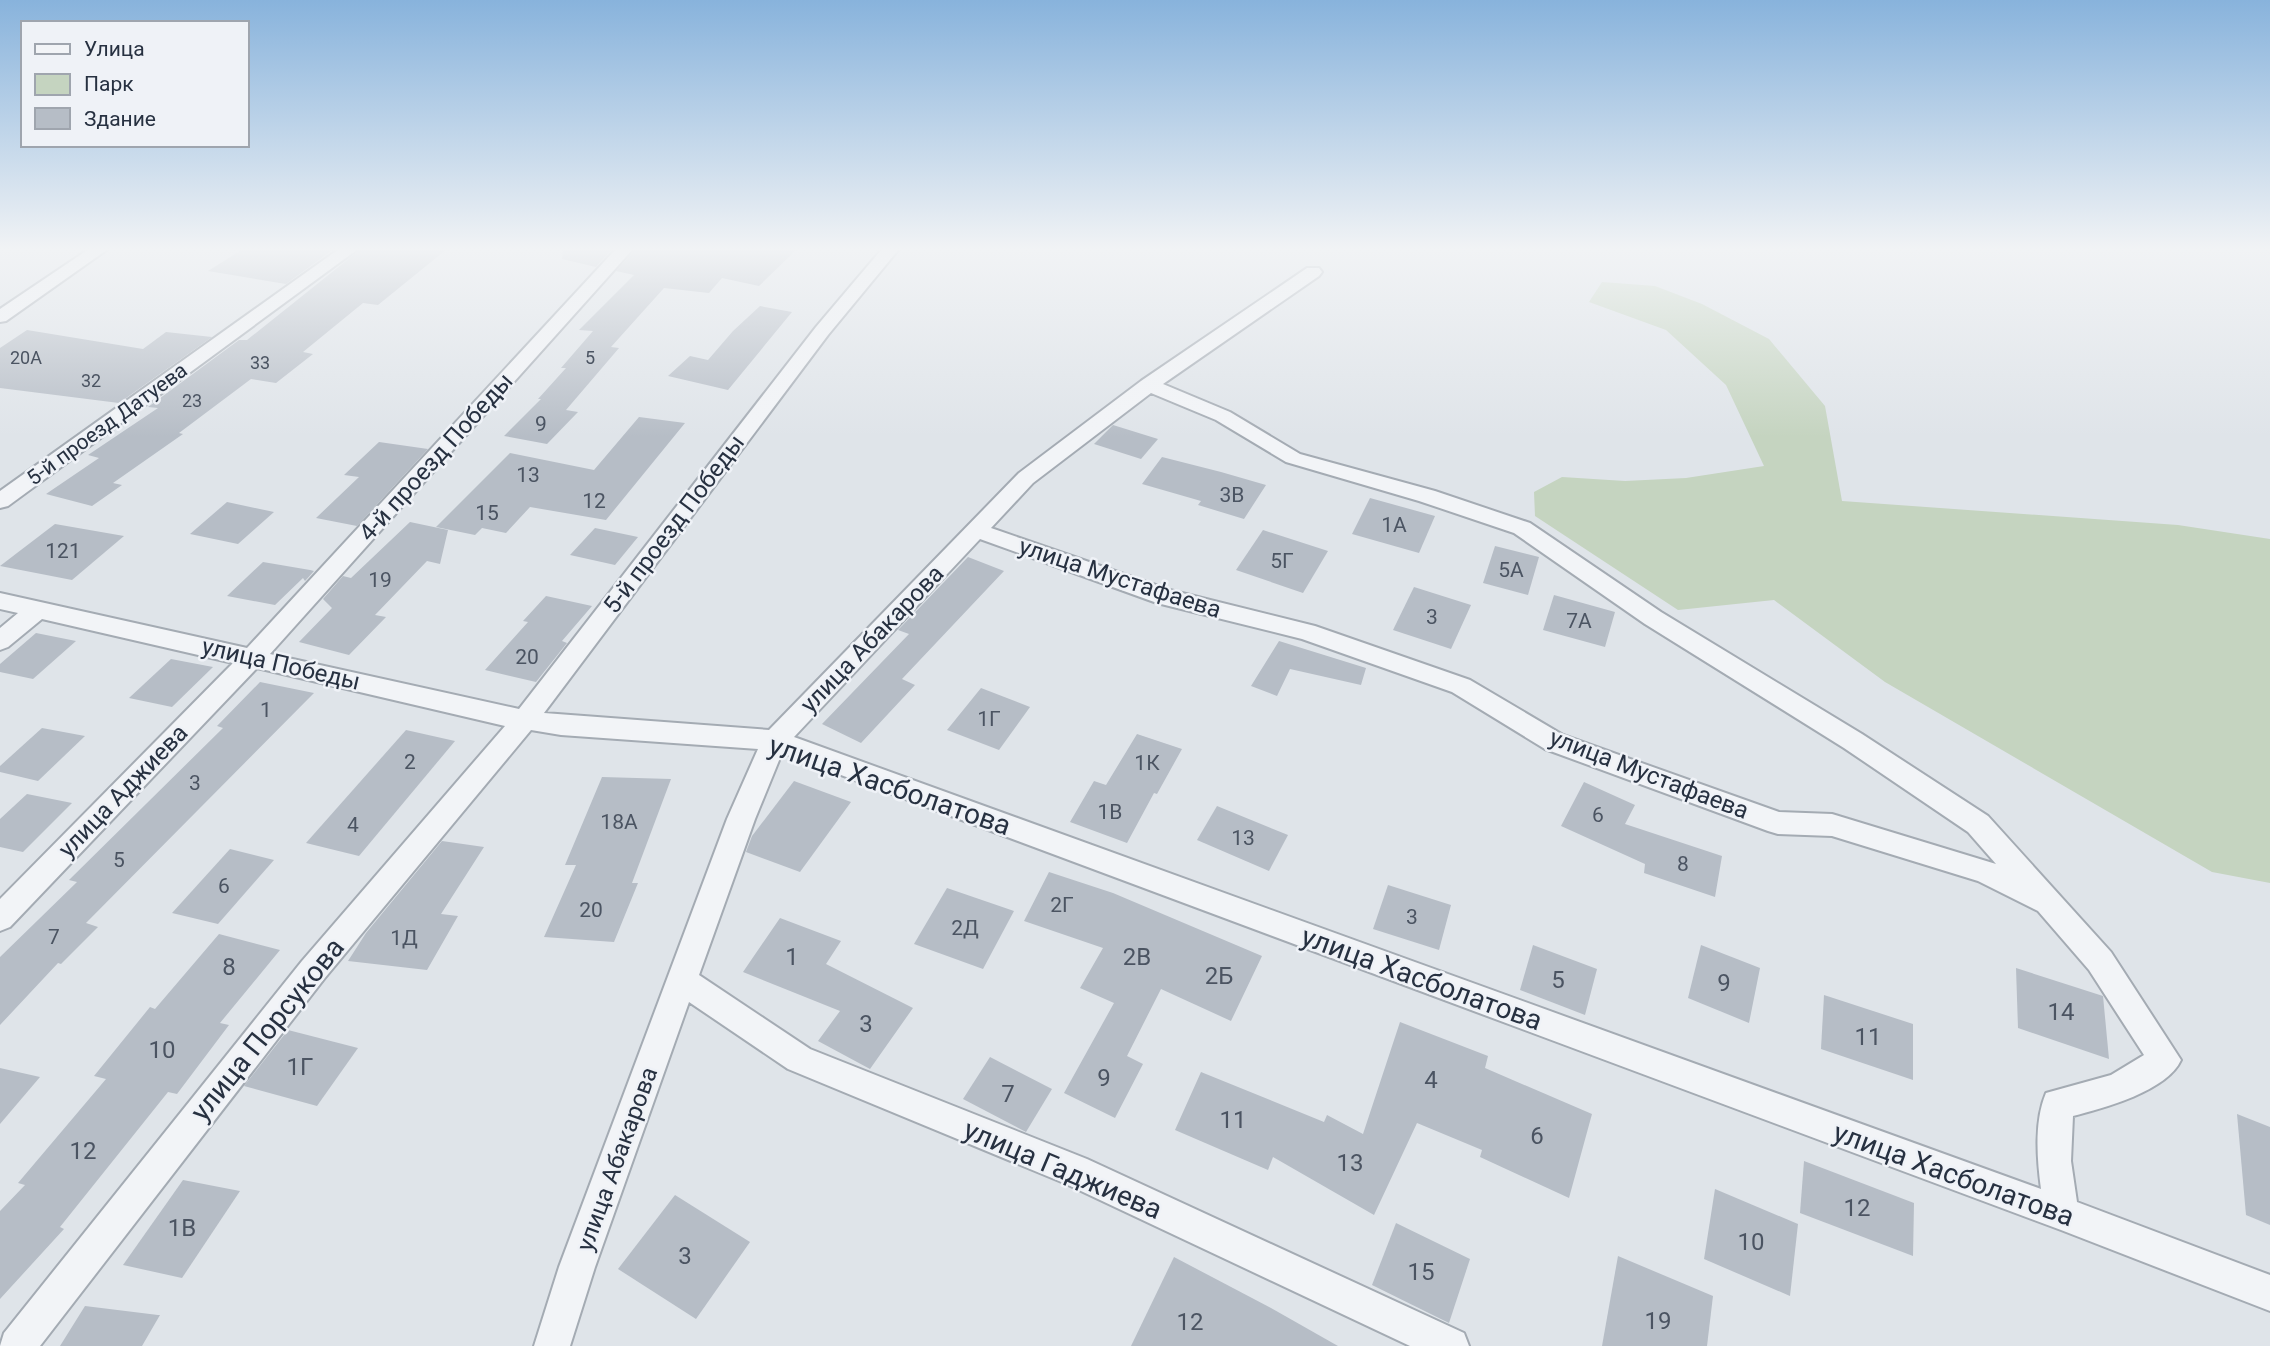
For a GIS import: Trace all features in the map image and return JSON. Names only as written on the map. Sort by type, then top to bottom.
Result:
[{"type":"street","name":"5-й проезд Датуева","points":[[0,501],[263,312]]},
{"type":"street","name":"4-й проезд Победы","points":[[250,661],[568,312]]},
{"type":"street","name":"5-й проезд Победы","points":[[526,718],[838,312]]},
{"type":"street","name":"улица Абакарова","points":[[552,1346],[577,1267],[741,819],[775,740],[1026,478],[1148,385],[1254,312]]},
{"type":"street","name":"улица Мустафаева","points":[[1148,385],[1223,416],[1293,458],[1427,496],[1522,528],[1653,618],[1853,741],[1978,824],[2100,961],[2165,1060],[2117,1088],[2057,1104],[2054,1161],[2061,1213]]},
{"type":"street","name":"улица Мустафаева","points":[[976,530],[1165,597],[1307,632],[1461,686],[1554,742],[1675,783],[1779,823],[1832,825],[1986,872],[2049,905]]},
{"type":"street","name":"улица Победы","points":[[0,601],[40,608],[250,661],[509,717],[561,725]]},
{"type":"street","points":[[0,641],[40,608]]},
{"type":"street","name":"улица Аджиева","points":[[0,918],[250,661]]},
{"type":"street","name":"улица Порсукова","points":[[17,1346],[313,970],[526,718]]},
{"type":"street","name":"улица Хасболатова","points":[[561,725],[775,740],[2061,1213],[2270,1293]]},
{"type":"street","name":"улица Гаджиева","points":[[682,981],[799,1059],[1075,1171],[1451,1346]]},
{"type":"green space","points":[[1616,312],[1717,312],[1769,339],[1825,406],[1842,501],[2178,525],[2270,539],[2270,883],[2212,872],[1885,682],[1774,600],[1678,610],[1535,516],[1534,492],[1562,477],[1625,481],[1686,478],[1764,466],[1726,385],[1666,330]]},
{"type":"building","points":[[282,312],[352,312],[303,352],[313,354],[276,383],[251,379],[179,433],[183,434],[113,483],[122,485],[92,506],[46,494],[99,458],[88,455],[158,408],[148,407],[239,340],[247,340]]},
{"type":"building","points":[[597,312],[643,312],[611,347],[619,348],[566,410],[578,412],[547,444],[504,436],[541,399],[538,399],[566,368],[561,368],[593,331],[579,330]]},
{"type":"building","points":[[754,312],[792,312],[728,390],[668,376],[690,356],[708,360]]},
{"type":"building","points":[[27,330],[143,349],[166,332],[212,337],[119,403],[0,388],[0,348]]},
{"type":"building","points":[[639,417],[685,423],[606,520],[530,507],[506,533],[482,528],[475,535],[436,527],[510,453],[594,470]]},
{"type":"building","points":[[1113,425],[1158,439],[1141,459],[1094,444]]},
{"type":"building","points":[[379,442],[428,449],[357,526],[316,518],[359,477],[344,475]]},
{"type":"building","points":[[1162,457],[1266,485],[1244,519],[1198,505],[1201,501],[1142,484]]},
{"type":"building","points":[[1370,498],[1435,516],[1419,553],[1352,534]]},
{"type":"building","points":[[227,502],[274,512],[238,544],[190,534]]},
{"type":"building","points":[[410,522],[448,530],[440,564],[427,561],[375,615],[386,617],[349,655],[299,642],[332,608],[323,599],[343,576],[351,578]]},
{"type":"building","points":[[55,524],[124,536],[72,580],[0,566]]},
{"type":"building","points":[[595,528],[638,537],[615,565],[570,555]]},
{"type":"building","points":[[1263,530],[1328,551],[1303,593],[1236,570]]},
{"type":"building","points":[[1495,546],[1539,557],[1528,595],[1483,583]]},
{"type":"building","points":[[968,557],[1004,571],[902,679],[915,685],[861,743],[822,724],[909,634],[898,630]]},
{"type":"building","points":[[263,562],[314,571],[275,605],[227,596]]},
{"type":"building","points":[[1414,587],[1471,605],[1451,649],[1393,630]]},
{"type":"building","points":[[1554,595],[1615,612],[1605,647],[1543,630]]},
{"type":"building","points":[[546,596],[592,606],[562,641],[567,643],[536,682],[485,670],[528,622],[523,621]]},
{"type":"building","points":[[36,633],[76,641],[33,679],[0,672],[0,664]]},
{"type":"building","points":[[1279,641],[1366,668],[1361,685],[1290,669],[1277,696],[1251,686]]},
{"type":"building","points":[[171,659],[213,667],[172,707],[129,698]]},
{"type":"building","points":[[260,682],[314,693],[86,923],[98,927],[61,964],[58,963],[0,1025],[0,957],[77,882],[69,880],[223,728],[217,726]]},
{"type":"building","points":[[981,688],[1030,707],[999,750],[947,730]]},
{"type":"building","points":[[42,728],[85,736],[38,781],[0,772],[0,766]]},
{"type":"building","points":[[406,730],[455,741],[359,856],[306,843]]},
{"type":"building","points":[[1137,734],[1182,749],[1127,843],[1070,822],[1094,781],[1106,785]]},
{"type":"building","points":[[602,777],[671,779],[632,883],[638,883],[614,942],[544,937],[576,865],[565,865]]},
{"type":"building","points":[[794,781],[851,802],[800,872],[746,852],[752,836]]},
{"type":"building","points":[[1584,782],[1635,805],[1625,824],[1722,856],[1715,897],[1644,873],[1645,864],[1561,826]]},
{"type":"building","points":[[27,794],[72,803],[23,852],[0,847],[0,819]]},
{"type":"building","points":[[1217,806],[1288,835],[1269,871],[1197,840]]},
{"type":"building","points":[[442,841],[484,847],[441,914],[458,916],[427,970],[348,961],[366,933]]},
{"type":"building","points":[[230,849],[274,860],[218,924],[172,913]]},
{"type":"building","points":[[1049,872],[1113,893],[1262,956],[1231,1021],[1161,989],[1127,1056],[1143,1064],[1115,1118],[1064,1093],[1114,1003],[1080,988],[1103,948],[1024,921]]},
{"type":"building","points":[[1388,885],[1451,905],[1439,950],[1373,929]]},
{"type":"building","points":[[947,888],[1014,911],[983,969],[914,944]]},
{"type":"building","points":[[780,918],[841,941],[826,964],[913,1008],[870,1069],[818,1041],[840,1011],[743,972]]},
{"type":"building","points":[[219,934],[280,950],[220,1023],[229,1025],[177,1094],[168,1092],[60,1227],[64,1229],[0,1299],[0,1211],[25,1185],[18,1183],[106,1079],[94,1076],[150,1007],[155,1009]]},
{"type":"building","points":[[1533,945],[1597,969],[1585,1015],[1520,990]]},
{"type":"building","points":[[1701,945],[1760,968],[1749,1023],[1688,998]]},
{"type":"building","points":[[2016,968],[2103,996],[2109,1059],[2018,1028]]},
{"type":"building","points":[[1824,995],[1913,1024],[1913,1080],[1821,1049]]},
{"type":"building","points":[[1400,1022],[1488,1056],[1485,1068],[1592,1114],[1569,1198],[1480,1157],[1482,1150],[1417,1123],[1374,1215],[1273,1157],[1268,1170],[1175,1130],[1201,1072],[1324,1122],[1327,1115],[1363,1134]]},
{"type":"building","points":[[288,1030],[358,1048],[317,1106],[244,1086]]},
{"type":"building","points":[[990,1057],[1052,1089],[1026,1132],[963,1099]]},
{"type":"building","points":[[0,1068],[40,1077],[0,1124]]},
{"type":"building","points":[[2237,1114],[2270,1127],[2270,1225],[2246,1215]]},
{"type":"building","points":[[1804,1161],[1914,1203],[1913,1256],[1800,1213]]},
{"type":"building","points":[[183,1180],[240,1191],[182,1278],[123,1265]]},
{"type":"building","points":[[1715,1189],[1798,1224],[1790,1296],[1704,1259]]},
{"type":"building","points":[[675,1195],[750,1242],[696,1319],[618,1269]]},
{"type":"building","points":[[1396,1223],[1470,1259],[1449,1323],[1372,1285]]},
{"type":"building","points":[[1618,1256],[1713,1296],[1707,1346],[1602,1346]]},
{"type":"building","points":[[1174,1257],[1271,1308],[1338,1346],[1131,1346]]},
{"type":"building","points":[[85,1306],[160,1315],[142,1346],[60,1346]]}]
